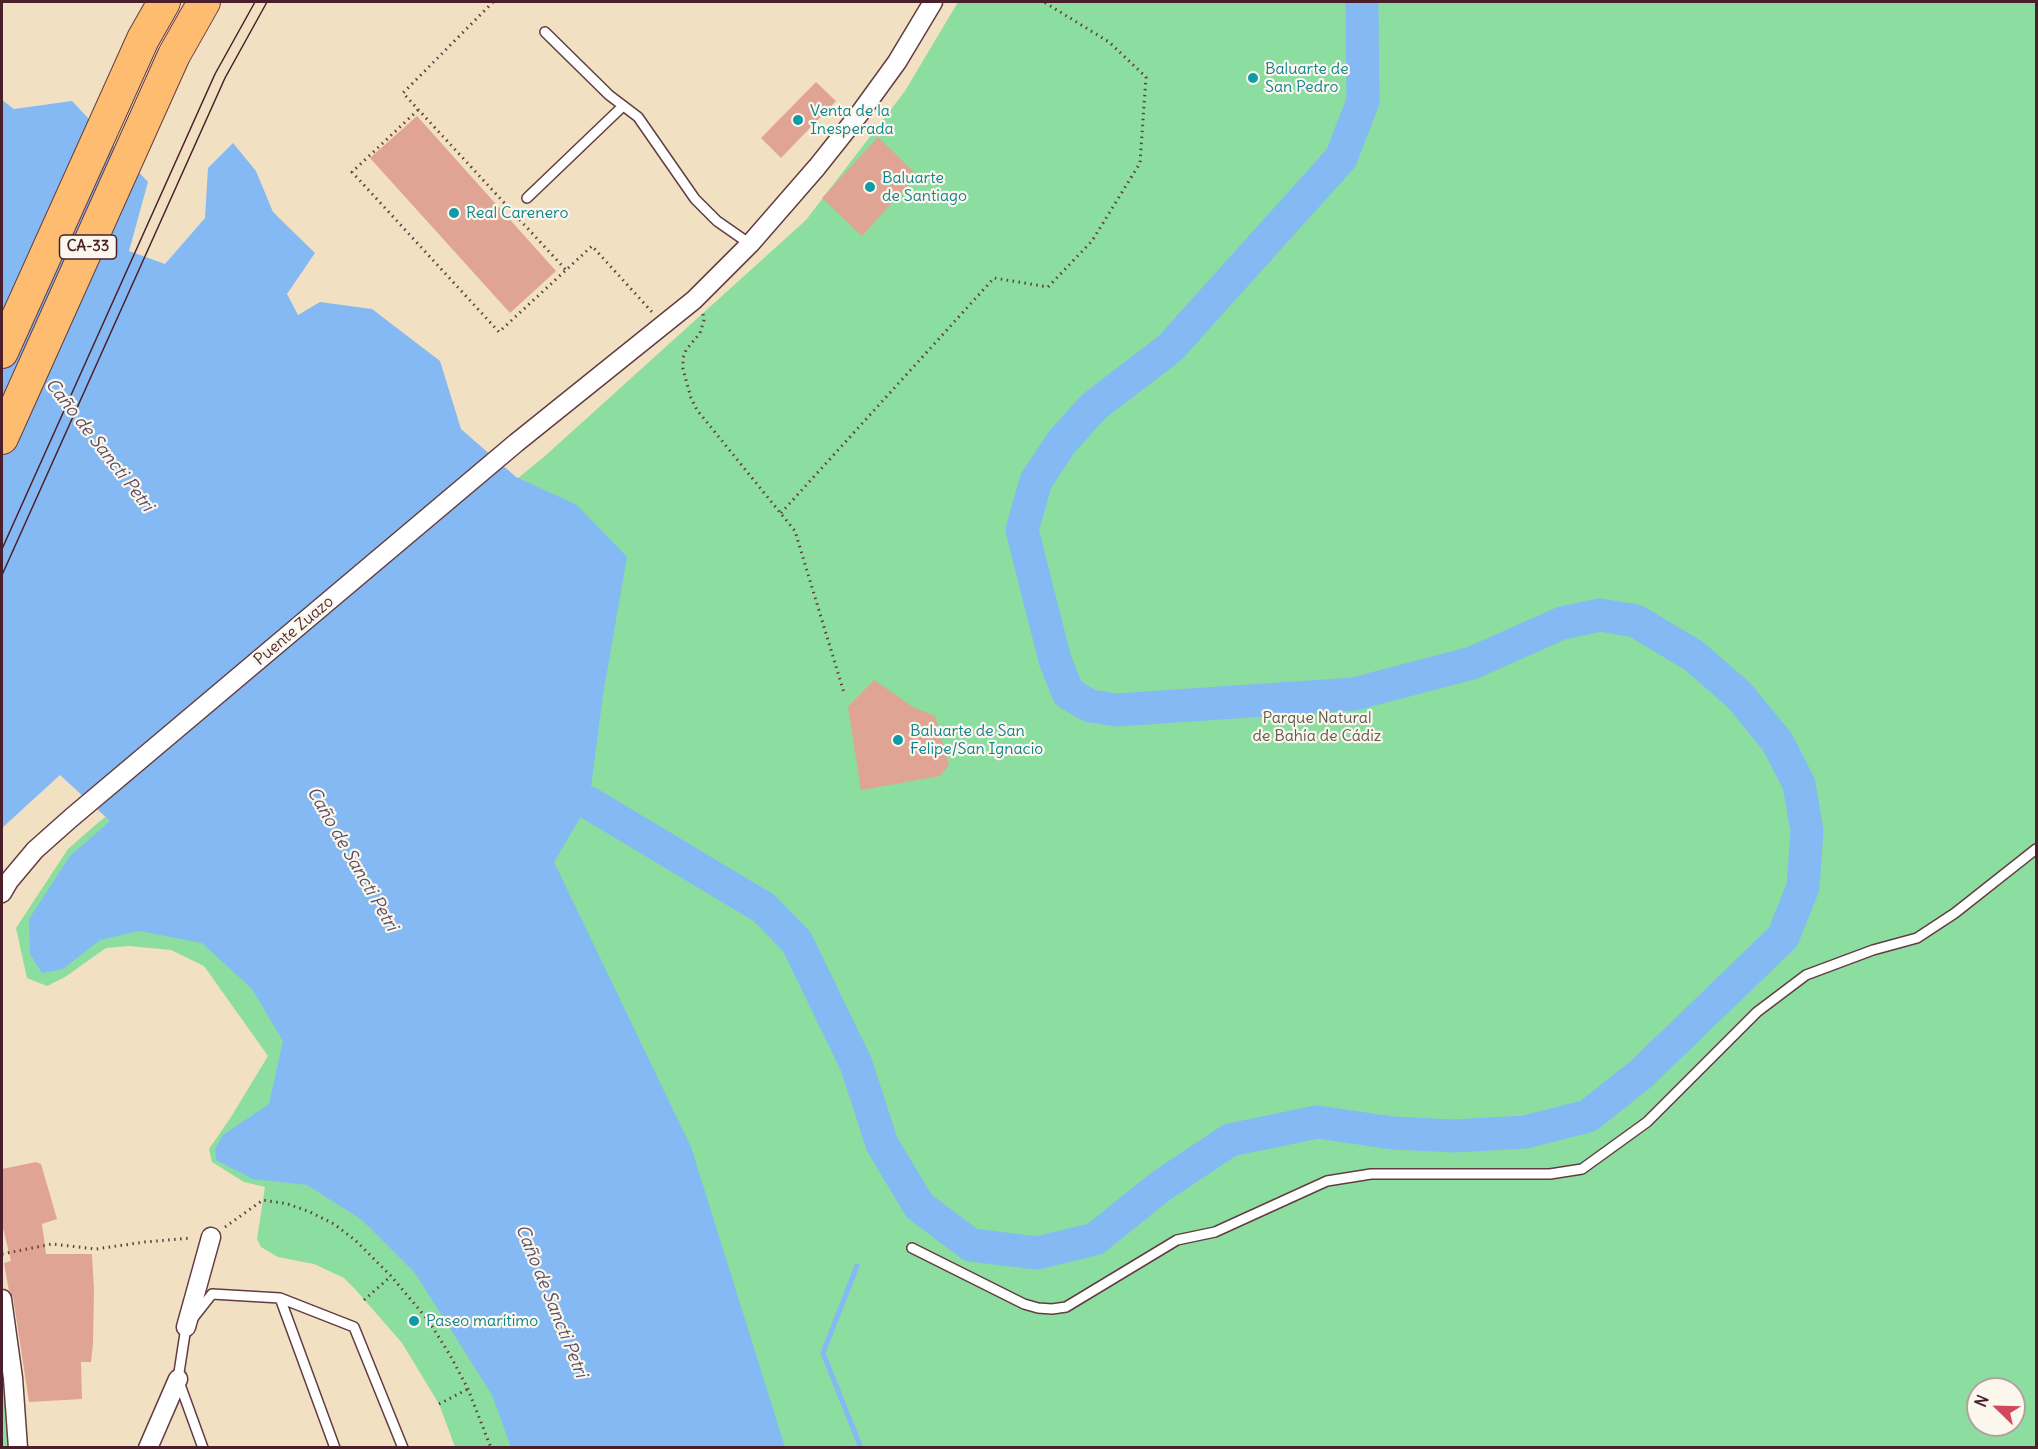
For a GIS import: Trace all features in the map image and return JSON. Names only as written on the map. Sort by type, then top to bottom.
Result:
[{"type":"highway","name":"CA-33","points":[[2,352],[143,39],[164,2]]},
{"type":"highway","name":"CA-33","points":[[2,438],[174,55],[204,2]]},
{"type":"street","name":"Puente Zuazo","points":[[2,893],[35,850],[71,818],[516,442],[694,300],[750,244],[861,113],[897,62],[933,2]]},
{"type":"street","points":[[186,1327],[211,1237]]},
{"type":"street","points":[[2,1299],[13,1378],[18,1448]]},
{"type":"street","points":[[148,1448],[178,1379]]},
{"type":"lane","points":[[545,32],[609,95],[638,117],[694,199],[717,221],[750,244]]},
{"type":"lane","points":[[527,198],[623,106]]},
{"type":"lane","points":[[912,1248],[1024,1304],[1052,1309],[1066,1306],[1177,1240],[1215,1232],[1327,1181],[1371,1174],[1550,1174],[1582,1169],[1647,1122],[1757,1012],[1806,975],[1873,950],[1917,938],[1955,913],[2037,849]]},
{"type":"lane","points":[[203,1448],[178,1379],[186,1327],[212,1294],[279,1298],[354,1327],[403,1448]]},
{"type":"lane","points":[[279,1298],[335,1448]]},
{"type":"path","points":[[493,2],[403,93],[566,270]]},
{"type":"path","points":[[780,513],[994,278],[1048,287],[1092,242],[1140,163],[1146,77],[1109,42],[1044,2]]},
{"type":"path","points":[[418,110],[352,172],[499,332],[592,246],[664,324]]},
{"type":"path","points":[[694,300],[702,310],[704,320],[700,333],[686,350],[683,358],[683,369],[691,398],[697,410],[795,531],[844,693]]},
{"type":"path","points":[[2,1254],[52,1244],[96,1249],[144,1242],[211,1237],[263,1200],[288,1204],[310,1212],[334,1224],[355,1240],[391,1276],[428,1320],[468,1389],[491,1448]]},
{"type":"path","points":[[364,1300],[391,1276]]},
{"type":"path","points":[[439,1404],[468,1389]]},
{"type":"green space","name":"Parque Natural de Bahía de Cádiz","points":[[958,2],[2036,2],[2036,1447],[455,1447],[439,1404],[402,1343],[344,1278],[314,1264],[278,1257],[261,1247],[257,1239],[265,1187],[244,1182],[212,1162],[209,1149],[268,1056],[204,966],[171,950],[129,946],[106,948],[65,977],[47,986],[27,978],[16,928],[68,849],[545,456],[806,220],[905,91]]},
{"type":"green space","points":[[2,1361],[10,1407],[10,1447],[2,1447]]},
{"type":"water","name":"Caño de Sancti Petri","points":[[2,100],[14,109],[72,101],[148,182],[129,251],[165,264],[205,218],[208,168],[233,143],[256,171],[273,212],[315,253],[287,294],[298,315],[320,302],[372,309],[440,361],[461,429],[516,477],[577,505],[627,557],[603,695],[589,803],[554,862],[691,1147],[785,1447],[511,1447],[492,1395],[415,1273],[362,1220],[307,1185],[253,1179],[216,1160],[215,1149],[223,1135],[269,1104],[283,1041],[252,989],[202,943],[139,931],[100,940],[63,969],[42,973],[30,954],[29,919],[70,856],[110,821],[60,775],[2,828]]},
{"type":"building","name":"Venta de la Inesperada","points":[[816,82],[836,101],[781,158],[761,138]]},
{"type":"building","name":"Real Carenero","points":[[417,116],[556,271],[510,313],[370,158]]},
{"type":"building","name":"Baluarte de Santiago","points":[[878,137],[917,175],[862,236],[822,198]]},
{"type":"building","name":"Baluarte de San Felipe/San Ignacio","points":[[874,680],[913,707],[935,716],[949,765],[940,776],[861,790],[848,707]]},
{"type":"building","points":[[36,1162],[41,1164],[57,1219],[42,1224],[46,1254],[92,1254],[93,1343],[91,1362],[81,1362],[82,1399],[29,1402],[13,1297],[9,1291],[4,1263],[11,1261],[2,1224],[2,1169]]},
{"type":"waterway","points":[[589,803],[764,908],[797,942],[856,1064],[882,1144],[919,1206],[971,1245],[1037,1253],[1095,1239],[1161,1186],[1230,1140],[1317,1122],[1393,1133],[1454,1136],[1525,1132],[1588,1116],[1641,1074],[1783,937],[1803,887],[1807,831],[1799,784],[1778,743],[1740,696],[1694,656],[1636,621],[1600,615],[1562,623],[1472,663],[1354,694],[1117,710],[1090,706],[1068,693],[1055,660],[1022,530],[1036,481],[1061,443],[1093,407],[1170,348],[1341,158],[1363,101],[1362,2]]},
{"type":"waterway","points":[[857,1266],[823,1353],[861,1448]]},
{"type":"tram line","points":[[2,549],[215,74],[255,2]]},
{"type":"tram line","points":[[2,575],[225,78],[267,2]]},
{"type":"place","name":"Baluarte de San Pedro","points":[[1253,78]]},
{"type":"place","name":"Venta de la Inesperada","points":[[798,120]]},
{"type":"place","name":"Baluarte de Santiago","points":[[870,187]]},
{"type":"place","name":"Real Carenero","points":[[454,213]]},
{"type":"place","name":"Baluarte de San Felipe/San Ignacio","points":[[898,740]]},
{"type":"place","name":"Paseo marítimo","points":[[414,1321]]}]
